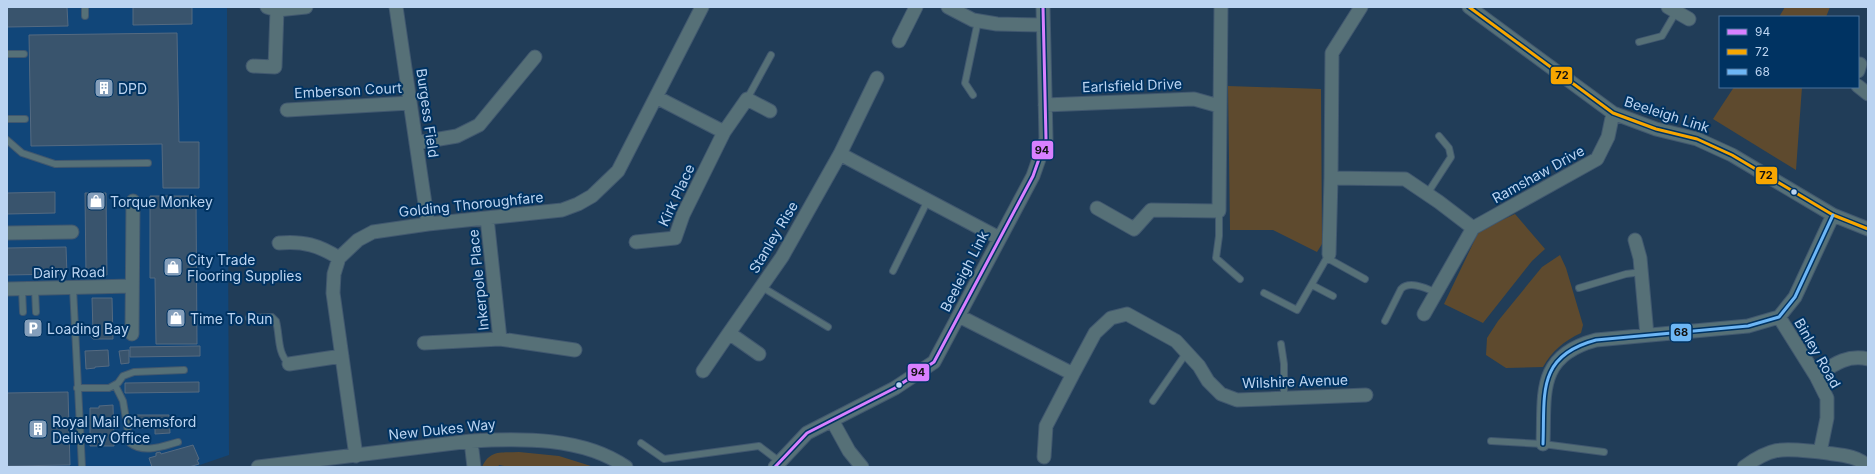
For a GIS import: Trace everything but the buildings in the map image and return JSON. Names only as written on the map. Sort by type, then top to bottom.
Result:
[{"type":"street","points":[[253,66],[275,67],[272,8],[306,7]]},
{"type":"street","name":"Burgess Field","points":[[396,7],[428,224]]},
{"type":"street","name":"Golding Thoroughfare","points":[[339,258],[358,240],[373,232],[428,224],[562,210],[578,204],[592,196],[618,171],[702,7]]},
{"type":"street","points":[[899,41],[916,7]]},
{"type":"street","points":[[948,7],[973,20],[978,21],[997,24],[1043,25]]},
{"type":"street","name":"Beeleigh Link","points":[[777,464],[807,433],[833,422],[895,388],[934,362],[960,316],[999,238],[1033,176],[1046,139],[1043,7]]},
{"type":"street","points":[[1097,208],[1134,229],[1151,210],[1219,211],[1221,7]]},
{"type":"street","points":[[1328,256],[1331,178],[1332,53],[1361,7]]},
{"type":"street","name":"Beeleigh Link","points":[[1469,7],[1613,113],[1656,129],[1697,138],[1732,155],[1833,215],[1868,229]]},
{"type":"street","points":[[1672,9],[1689,18]]},
{"type":"street","points":[[416,143],[457,136],[479,125],[535,57]]},
{"type":"street","name":"Stanley Rise","points":[[703,371],[782,257],[840,154],[877,78]]},
{"type":"street","points":[[1859,87],[1868,94]]},
{"type":"street","points":[[656,97],[724,132]]},
{"type":"street","points":[[747,99],[770,111]]},
{"type":"street","name":"Kirk Place","points":[[636,242],[675,238],[683,215],[724,132],[747,99]]},
{"type":"street","name":"Earlsfield Drive","points":[[1045,105],[1194,99],[1219,106]]},
{"type":"street","name":"Emberson Court","points":[[287,110],[410,103]]},
{"type":"street","name":"Ramshaw Drive","points":[[1473,228],[1597,159],[1608,137],[1613,113]]},
{"type":"street","points":[[840,154],[927,202],[999,238]]},
{"type":"street","points":[[1331,178],[1405,179],[1473,228],[1424,314]]},
{"type":"street","points":[[132,201],[132,334]]},
{"type":"street","points":[[1543,444],[1545,390],[1547,378],[1560,358],[1569,350],[1581,344],[1596,340],[1748,326],[1779,317],[1795,297],[1833,215]]},
{"type":"street","name":"Inkerpole Place","points":[[487,218],[500,339]]},
{"type":"street","points":[[7,233],[72,232]]},
{"type":"street","points":[[1635,240],[1642,272],[1646,335]]},
{"type":"street","points":[[279,243],[296,242],[321,247],[339,258],[334,274],[333,293],[356,456]]},
{"type":"street","name":"Dairy Road","points":[[7,289],[132,286]]},
{"type":"street","name":"Wilshire Avenue","points":[[1044,457],[1046,426],[1072,374],[1095,333],[1111,318],[1127,314],[1176,341],[1200,366],[1208,381],[1221,394],[1237,400],[1366,395]]},
{"type":"street","points":[[960,316],[1072,374]]},
{"type":"street","name":"Binley Road","points":[[1779,317],[1816,376],[1827,398],[1827,418],[1820,452]]},
{"type":"street","points":[[729,333],[759,354]]},
{"type":"street","name":"Inkerpole Place","points":[[424,343],[500,339],[575,350]]},
{"type":"street","points":[[289,364],[342,356]]},
{"type":"street","points":[[1816,376],[1847,358],[1861,357],[1868,359]]},
{"type":"street","points":[[833,422],[849,451],[862,467]]},
{"type":"street","name":"New Dukes Way","points":[[258,467],[471,441],[505,439],[542,440],[580,446],[626,467]]},
{"type":"street","points":[[471,441],[474,467]]},
{"type":"street","points":[[1744,467],[1757,457],[1771,451],[1787,449],[1820,452],[1854,458],[1864,462],[1868,467]]},
{"type":"lane","points":[[85,7],[85,16]]},
{"type":"lane","points":[[1639,42],[1662,36],[1672,9]]},
{"type":"lane","points":[[973,95],[965,83],[978,21]]},
{"type":"lane","points":[[7,54],[24,54]]},
{"type":"lane","points":[[747,99],[772,55]]},
{"type":"lane","points":[[7,119],[25,119]]},
{"type":"lane","points":[[1427,194],[1451,157],[1449,148],[1438,136]]},
{"type":"lane","points":[[7,140],[22,153],[55,164],[148,163]]},
{"type":"lane","points":[[892,271],[927,202]]},
{"type":"lane","points":[[1219,211],[1216,258],[1240,279]]},
{"type":"lane","points":[[1264,293],[1297,310],[1328,256],[1366,279]]},
{"type":"lane","points":[[1579,288],[1626,274],[1642,272]]},
{"type":"lane","points":[[1312,285],[1333,296]]},
{"type":"lane","points":[[1385,321],[1401,289],[1404,286],[1410,285],[1436,292]]},
{"type":"lane","points":[[762,287],[828,327]]},
{"type":"lane","points":[[72,288],[82,467]]},
{"type":"lane","points":[[22,289],[23,312]]},
{"type":"lane","points":[[35,289],[36,312]]},
{"type":"lane","points":[[249,318],[272,317],[276,321],[280,351],[284,360],[289,364]]},
{"type":"lane","points":[[1281,344],[1284,364],[1284,398]]},
{"type":"lane","points":[[1152,401],[1187,352]]},
{"type":"lane","points":[[78,388],[109,388],[115,385],[128,373],[184,370]]},
{"type":"lane","points":[[115,385],[123,401],[130,443],[141,448],[154,448],[178,442]]},
{"type":"lane","points":[[1491,441],[1543,444],[1604,452]]},
{"type":"lane","points":[[641,443],[664,459],[759,446],[777,464]]},
{"type":"shaded area","points":[[7,7],[227,7],[229,455],[194,467],[7,467]]},
{"type":"shaded area","points":[[1785,7],[1830,7],[1826,16],[1780,16]]},
{"type":"shaded area","points":[[1228,86],[1321,89],[1322,244],[1317,252],[1273,230],[1230,230]]},
{"type":"shaded area","points":[[1733,88],[1802,88],[1796,170],[1713,119]]},
{"type":"shaded area","points":[[1515,214],[1545,249],[1532,261],[1483,323],[1444,304],[1479,231]]},
{"type":"shaded area","points":[[1560,255],[1566,268],[1583,325],[1581,333],[1569,339],[1559,347],[1550,356],[1543,367],[1506,368],[1486,355],[1487,338],[1498,321],[1542,267]]},
{"type":"shaded area","points":[[519,452],[559,456],[594,467],[509,467],[499,465],[498,467],[482,467],[489,457],[497,453]]},
{"type":"transit line","name":"94","points":[[775,467],[807,433],[895,388],[934,362],[1033,176],[1046,139],[1043,7]]},
{"type":"transit line","name":"72","points":[[1469,7],[1613,113],[1656,129],[1697,139],[1732,155],[1833,215],[1868,229]]},
{"type":"transit line","name":"68","points":[[1543,444],[1545,393],[1548,379],[1553,367],[1563,356],[1577,347],[1596,340],[1748,326],[1779,317],[1795,297],[1833,215]]},
{"type":"place","name":"DPD","points":[[104,88]]},
{"type":"place","name":"Torque Monkey","points":[[96,201]]},
{"type":"place","name":"City Trade Flooring Supplies","points":[[173,267]]},
{"type":"place","name":"Time To Run","points":[[176,318]]},
{"type":"place","name":"Loading Bay","points":[[33,328]]},
{"type":"place","name":"Royal Mail Chemsford Delivery Office","points":[[38,429]]}]
